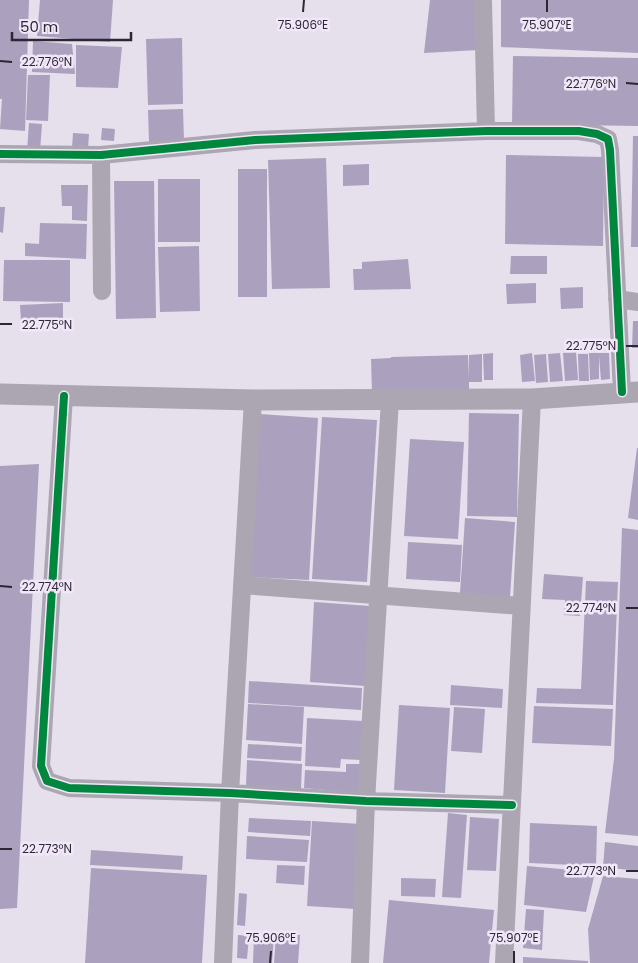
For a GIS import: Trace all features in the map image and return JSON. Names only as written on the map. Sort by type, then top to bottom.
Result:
[{"type":"street","points":[[483,0],[486,130]]},
{"type":"street","points":[[0,154],[101,155],[255,140],[486,130],[579,131],[597,134],[608,139],[610,150],[617,299],[630,392],[532,399],[390,400],[253,400],[0,394]]},
{"type":"street","points":[[101,155],[102,291]]},
{"type":"street","points":[[617,299],[638,302]]},
{"type":"street","points":[[64,396],[41,766],[47,781],[69,788],[230,793],[366,801],[512,805]]},
{"type":"street","points":[[504,963],[532,399]]},
{"type":"street","points":[[223,963],[230,793],[253,400]]},
{"type":"street","points":[[360,963],[366,801],[390,400]]},
{"type":"street","points":[[242,586],[522,606]]},
{"type":"building","points":[[0,0],[29,0],[25,131],[0,129],[2,99],[0,99]]},
{"type":"building","points":[[40,0],[113,0],[110,42],[37,36]]},
{"type":"building","points":[[430,0],[476,0],[479,50],[424,53]]},
{"type":"building","points":[[501,0],[638,0],[638,53],[501,47]]},
{"type":"building","points":[[182,38],[183,104],[148,105],[146,39]]},
{"type":"building","points":[[33,41],[72,44],[75,74],[32,72]]},
{"type":"building","points":[[76,45],[122,47],[118,88],[76,87]]},
{"type":"building","points":[[513,56],[638,58],[638,126],[512,124]]},
{"type":"building","points":[[28,75],[50,75],[48,121],[26,120]]},
{"type":"building","points":[[183,109],[184,141],[149,142],[148,110]]},
{"type":"building","points":[[29,123],[42,124],[40,152],[27,151]]},
{"type":"building","points":[[102,128],[115,129],[114,141],[101,140]]},
{"type":"building","points":[[73,133],[89,134],[88,149],[72,148]]},
{"type":"building","points":[[633,136],[638,136],[638,247],[631,247]]},
{"type":"building","points":[[506,155],[604,157],[603,246],[505,244]]},
{"type":"building","points":[[326,158],[330,288],[272,289],[268,160]]},
{"type":"building","points":[[369,164],[369,185],[343,186],[343,165]]},
{"type":"building","points":[[238,169],[267,169],[267,297],[238,297]]},
{"type":"building","points":[[158,179],[200,179],[200,242],[158,242]]},
{"type":"building","points":[[114,181],[154,181],[156,318],[116,319]]},
{"type":"building","points":[[61,185],[88,185],[87,221],[72,220],[72,206],[62,206]]},
{"type":"building","points":[[0,207],[5,207],[3,233],[0,232]]},
{"type":"building","points":[[40,223],[87,224],[86,259],[25,256],[25,243],[39,244]]},
{"type":"building","points":[[199,246],[200,311],[160,312],[158,247]]},
{"type":"building","points":[[511,256],[547,256],[547,274],[510,274]]},
{"type":"building","points":[[408,259],[411,289],[354,290],[353,269],[362,269],[362,262]]},
{"type":"building","points":[[4,260],[70,260],[70,302],[3,301]]},
{"type":"building","points":[[536,283],[536,303],[507,304],[506,284]]},
{"type":"building","points":[[583,287],[583,308],[561,309],[560,288]]},
{"type":"building","points":[[63,303],[63,319],[21,321],[20,305]]},
{"type":"building","points":[[633,321],[638,321],[638,348],[632,348]]},
{"type":"building","points":[[576,352],[578,380],[565,381],[563,353]]},
{"type":"building","points":[[493,353],[493,380],[484,380],[483,354]]},
{"type":"building","points":[[532,353],[535,381],[522,382],[520,355]]},
{"type":"building","points":[[560,353],[563,381],[550,382],[548,354]]},
{"type":"building","points":[[589,353],[609,353],[610,379],[601,380],[599,356],[599,379],[590,380]]},
{"type":"building","points":[[482,354],[482,382],[469,382],[469,389],[372,392],[371,359],[468,355],[469,378],[469,355]]},
{"type":"building","points":[[546,354],[548,382],[536,383],[534,355]]},
{"type":"building","points":[[578,354],[588,354],[589,381],[579,381]]},
{"type":"building","points":[[469,413],[519,414],[517,517],[467,516]]},
{"type":"building","points":[[260,414],[318,418],[309,580],[251,577]]},
{"type":"building","points":[[322,417],[377,420],[367,582],[312,579]]},
{"type":"building","points":[[410,439],[464,442],[458,539],[404,536]]},
{"type":"building","points":[[638,448],[638,520],[628,518]]},
{"type":"building","points":[[39,464],[17,908],[0,909],[0,466]]},
{"type":"building","points":[[465,518],[515,522],[510,597],[460,593]]},
{"type":"building","points":[[622,528],[638,530],[638,836],[605,833],[614,759]]},
{"type":"building","points":[[408,542],[462,545],[460,582],[406,579]]},
{"type":"building","points":[[544,574],[583,577],[580,616],[564,615],[565,600],[542,599]]},
{"type":"building","points":[[586,581],[618,582],[613,705],[536,703],[537,688],[581,689]]},
{"type":"building","points":[[314,602],[370,606],[365,686],[310,682]]},
{"type":"building","points":[[249,681],[362,688],[361,710],[248,703]]},
{"type":"building","points":[[451,685],[503,689],[502,708],[450,705]]},
{"type":"building","points":[[248,704],[304,707],[302,744],[246,740]]},
{"type":"building","points":[[399,705],[450,708],[445,793],[394,790]]},
{"type":"building","points":[[534,706],[613,709],[611,746],[532,743]]},
{"type":"building","points":[[454,707],[485,709],[482,753],[451,751]]},
{"type":"building","points":[[307,718],[363,721],[361,760],[341,759],[340,768],[305,766]]},
{"type":"building","points":[[248,744],[302,747],[301,761],[247,758]]},
{"type":"building","points":[[247,760],[302,764],[301,789],[246,786]]},
{"type":"building","points":[[346,764],[360,764],[359,793],[304,788],[305,770],[346,772]]},
{"type":"building","points":[[448,813],[467,815],[461,898],[442,897]]},
{"type":"building","points":[[470,817],[499,819],[496,871],[467,870]]},
{"type":"building","points":[[249,818],[311,821],[310,836],[248,832]]},
{"type":"building","points":[[312,821],[361,824],[356,909],[307,906]]},
{"type":"building","points":[[530,823],[597,826],[596,866],[529,863]]},
{"type":"building","points":[[247,836],[309,840],[307,862],[246,859]]},
{"type":"building","points":[[605,842],[638,846],[638,871],[603,867]]},
{"type":"building","points":[[91,850],[183,856],[182,870],[90,865]]},
{"type":"building","points":[[277,865],[305,866],[304,885],[276,883]]},
{"type":"building","points":[[527,866],[595,872],[586,912],[524,905]]},
{"type":"building","points":[[91,868],[207,875],[202,963],[85,963]]},
{"type":"building","points":[[603,876],[638,879],[638,963],[590,963],[588,929]]},
{"type":"building","points":[[401,878],[436,879],[435,897],[401,896]]},
{"type":"building","points":[[239,893],[247,894],[245,926],[237,925]]},
{"type":"building","points":[[389,900],[494,910],[489,963],[383,963]]},
{"type":"building","points":[[526,909],[544,910],[542,950],[523,948]]},
{"type":"building","points":[[276,934],[300,935],[298,963],[274,963]]},
{"type":"building","points":[[238,935],[249,936],[247,959],[237,958]]},
{"type":"building","points":[[254,936],[274,937],[272,963],[253,963]]},
{"type":"building","points":[[523,957],[588,961],[588,963],[523,963]]},
{"type":"cycle path","points":[[0,154],[101,155],[255,140],[486,131],[579,131],[597,134],[608,139],[610,150],[622,392]]},
{"type":"cycle path","points":[[64,396],[41,766],[47,781],[69,788],[230,793],[366,801],[512,805]]}]
